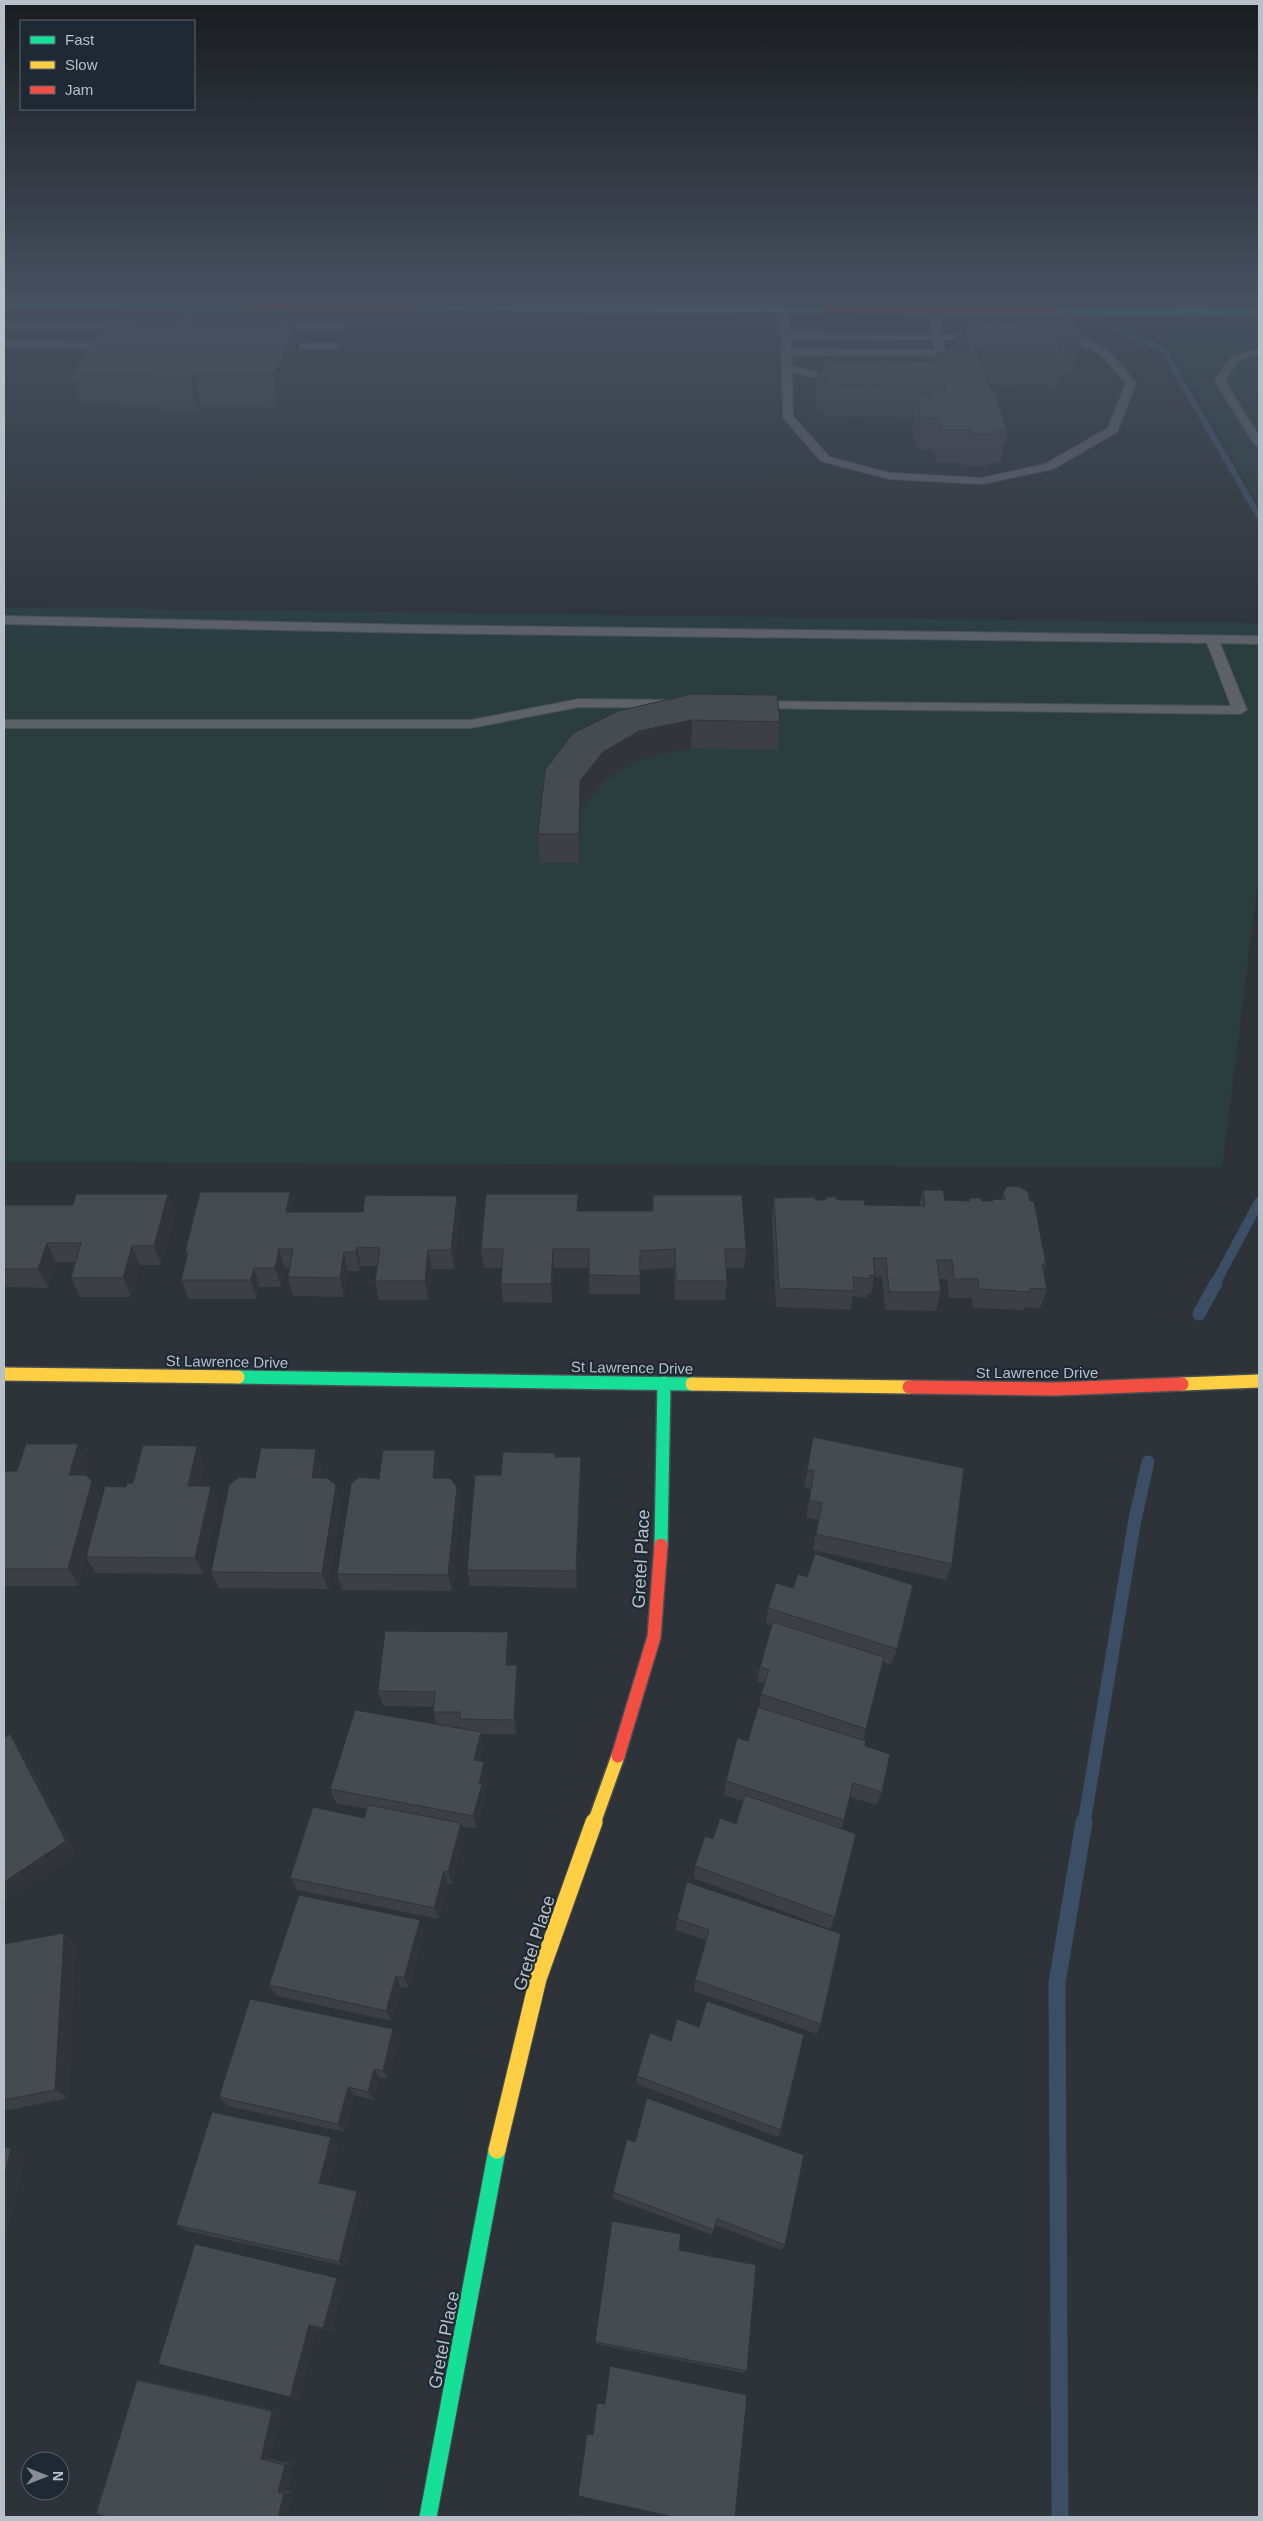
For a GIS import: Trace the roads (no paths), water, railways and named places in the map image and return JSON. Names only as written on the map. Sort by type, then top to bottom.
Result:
[{"type":"main road","name":"St Lawrence Drive","points":[[4,1374],[1055,1389],[1259,1381]]},
{"type":"main road","name":"Gretel Place","points":[[428,2517],[503,2118],[534,1997],[630,1721],[654,1637],[661,1558],[664,1383]]},
{"type":"lane","points":[[788,413],[788,417],[825,459],[889,476],[982,481],[1049,467],[1113,430],[1120,413]]},
{"type":"lane","points":[[1240,413],[1259,444]]},
{"type":"lane","points":[[4,620],[391,628],[1259,640]]},
{"type":"lane","points":[[740,704],[1240,710],[1212,640]]},
{"type":"lane","points":[[4,724],[471,724],[579,703],[693,704]]},
{"type":"waterway","points":[[1199,413],[1259,516]]},
{"type":"waterway","points":[[1215,1284],[1259,1202]]},
{"type":"waterway","points":[[1199,1314],[1216,1283]]},
{"type":"waterway","points":[[1084,1823],[1135,1519],[1148,1462]]},
{"type":"waterway","points":[[1060,2517],[1057,1983],[1084,1822]]}]
